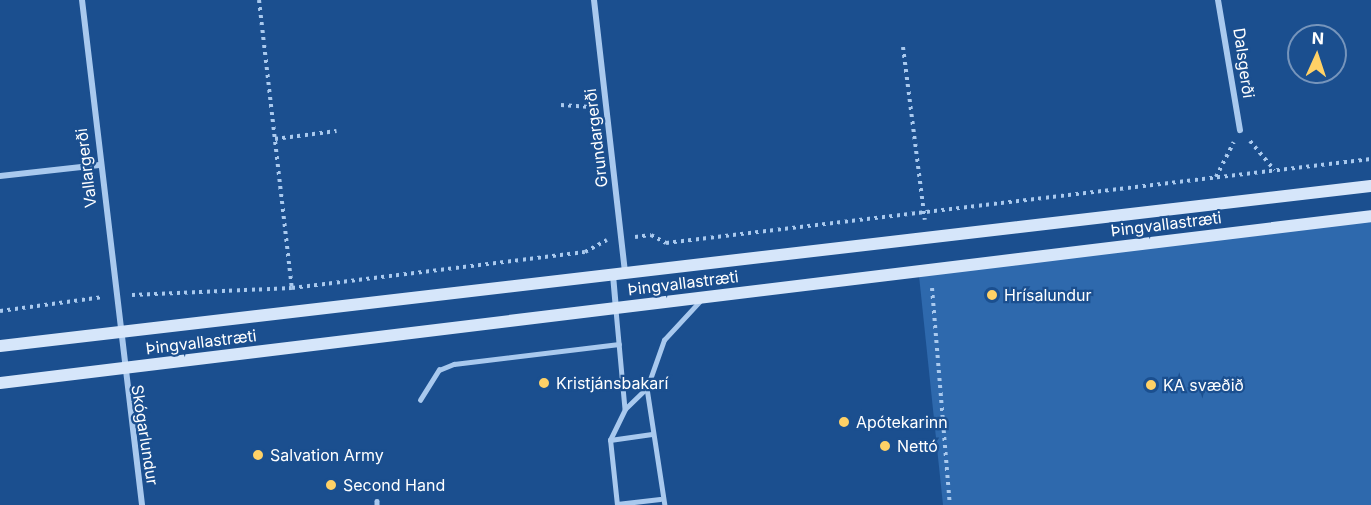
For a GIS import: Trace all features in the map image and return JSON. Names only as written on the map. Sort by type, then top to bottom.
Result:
[{"type":"main road","name":"Þingvallastræti","points":[[0,346],[1371,186]]},
{"type":"main road","name":"Þingvallastræti","points":[[0,383],[1371,216]]},
{"type":"street","name":"Vallargerði","points":[[82,0],[119,332]]},
{"type":"street","name":"Grundargerði","points":[[594,0],[621,239],[616,308]]},
{"type":"street","name":"Dalsgerði","points":[[1218,0],[1240,130]]},
{"type":"street","points":[[0,177],[99,165]]},
{"type":"street","name":"Skógarlundur","points":[[119,332],[142,505]]},
{"type":"lane","points":[[665,505],[660,499],[647,388],[664,340],[704,297]]},
{"type":"lane","points":[[616,308],[625,409]]},
{"type":"lane","points":[[420,400],[439,370],[454,364],[619,344]]},
{"type":"lane","points":[[647,388],[625,409],[610,440],[617,504],[660,499]]},
{"type":"lane","points":[[610,440],[652,434]]},
{"type":"path","points":[[259,0],[292,288]]},
{"type":"path","points":[[903,47],[924,211]]},
{"type":"path","points":[[561,105],[606,108]]},
{"type":"path","points":[[1216,177],[1240,130],[1275,170]]},
{"type":"path","points":[[275,139],[336,131]]},
{"type":"path","points":[[0,311],[115,296],[292,288],[585,252],[599,241],[651,235],[666,243],[1371,159]]},
{"type":"path","points":[[934,306],[950,505]]},
{"type":"shaded area","name":"KA svæðið","points":[[1371,220],[1371,505],[943,505],[918,266]]},
{"type":"place","name":"Hrísalundur","points":[[992,295]]},
{"type":"place","name":"Kristjánsbakarí","points":[[544,383]]},
{"type":"place","name":"KA svæðið","points":[[1151,385]]},
{"type":"place","name":"Apótekarinn","points":[[844,422]]},
{"type":"place","name":"Nettó","points":[[885,446]]},
{"type":"place","name":"Salvation Army","points":[[258,455]]},
{"type":"place","name":"Second Hand","points":[[331,485]]}]
